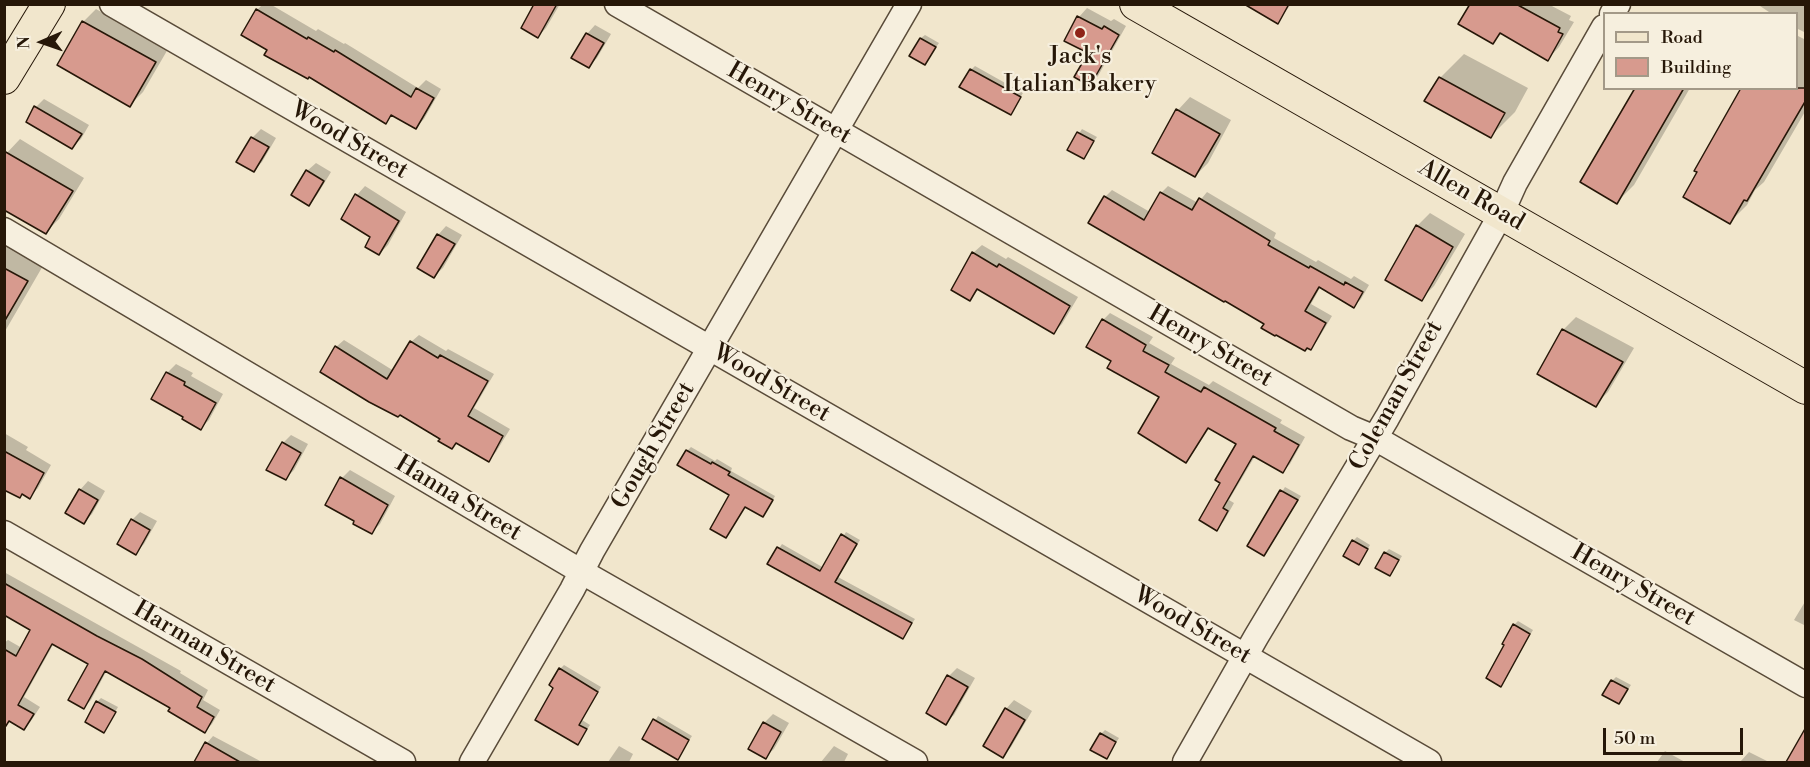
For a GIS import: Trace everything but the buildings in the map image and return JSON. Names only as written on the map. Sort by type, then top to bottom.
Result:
[{"type":"main road","points":[[4,78],[49,4]]},
{"type":"main road","name":"Allen Road","points":[[1136,4],[1806,388]]},
{"type":"street","name":"Wood Street","points":[[112,4],[1429,762]]},
{"type":"street","name":"Henry Street","points":[[617,4],[1351,428],[1375,438],[1806,685]]},
{"type":"street","name":"Gough Street","points":[[472,762],[909,4]]},
{"type":"street","name":"Coleman Street","points":[[1185,762],[1375,438],[1501,214],[1515,183],[1603,30]]},
{"type":"street","name":"Hanna Street","points":[[4,230],[582,572],[915,762]]},
{"type":"street","name":"Harman Street","points":[[4,533],[403,762]]},
{"type":"place","name":"Jack's Italian Bakery","points":[[1080,33]]}]
